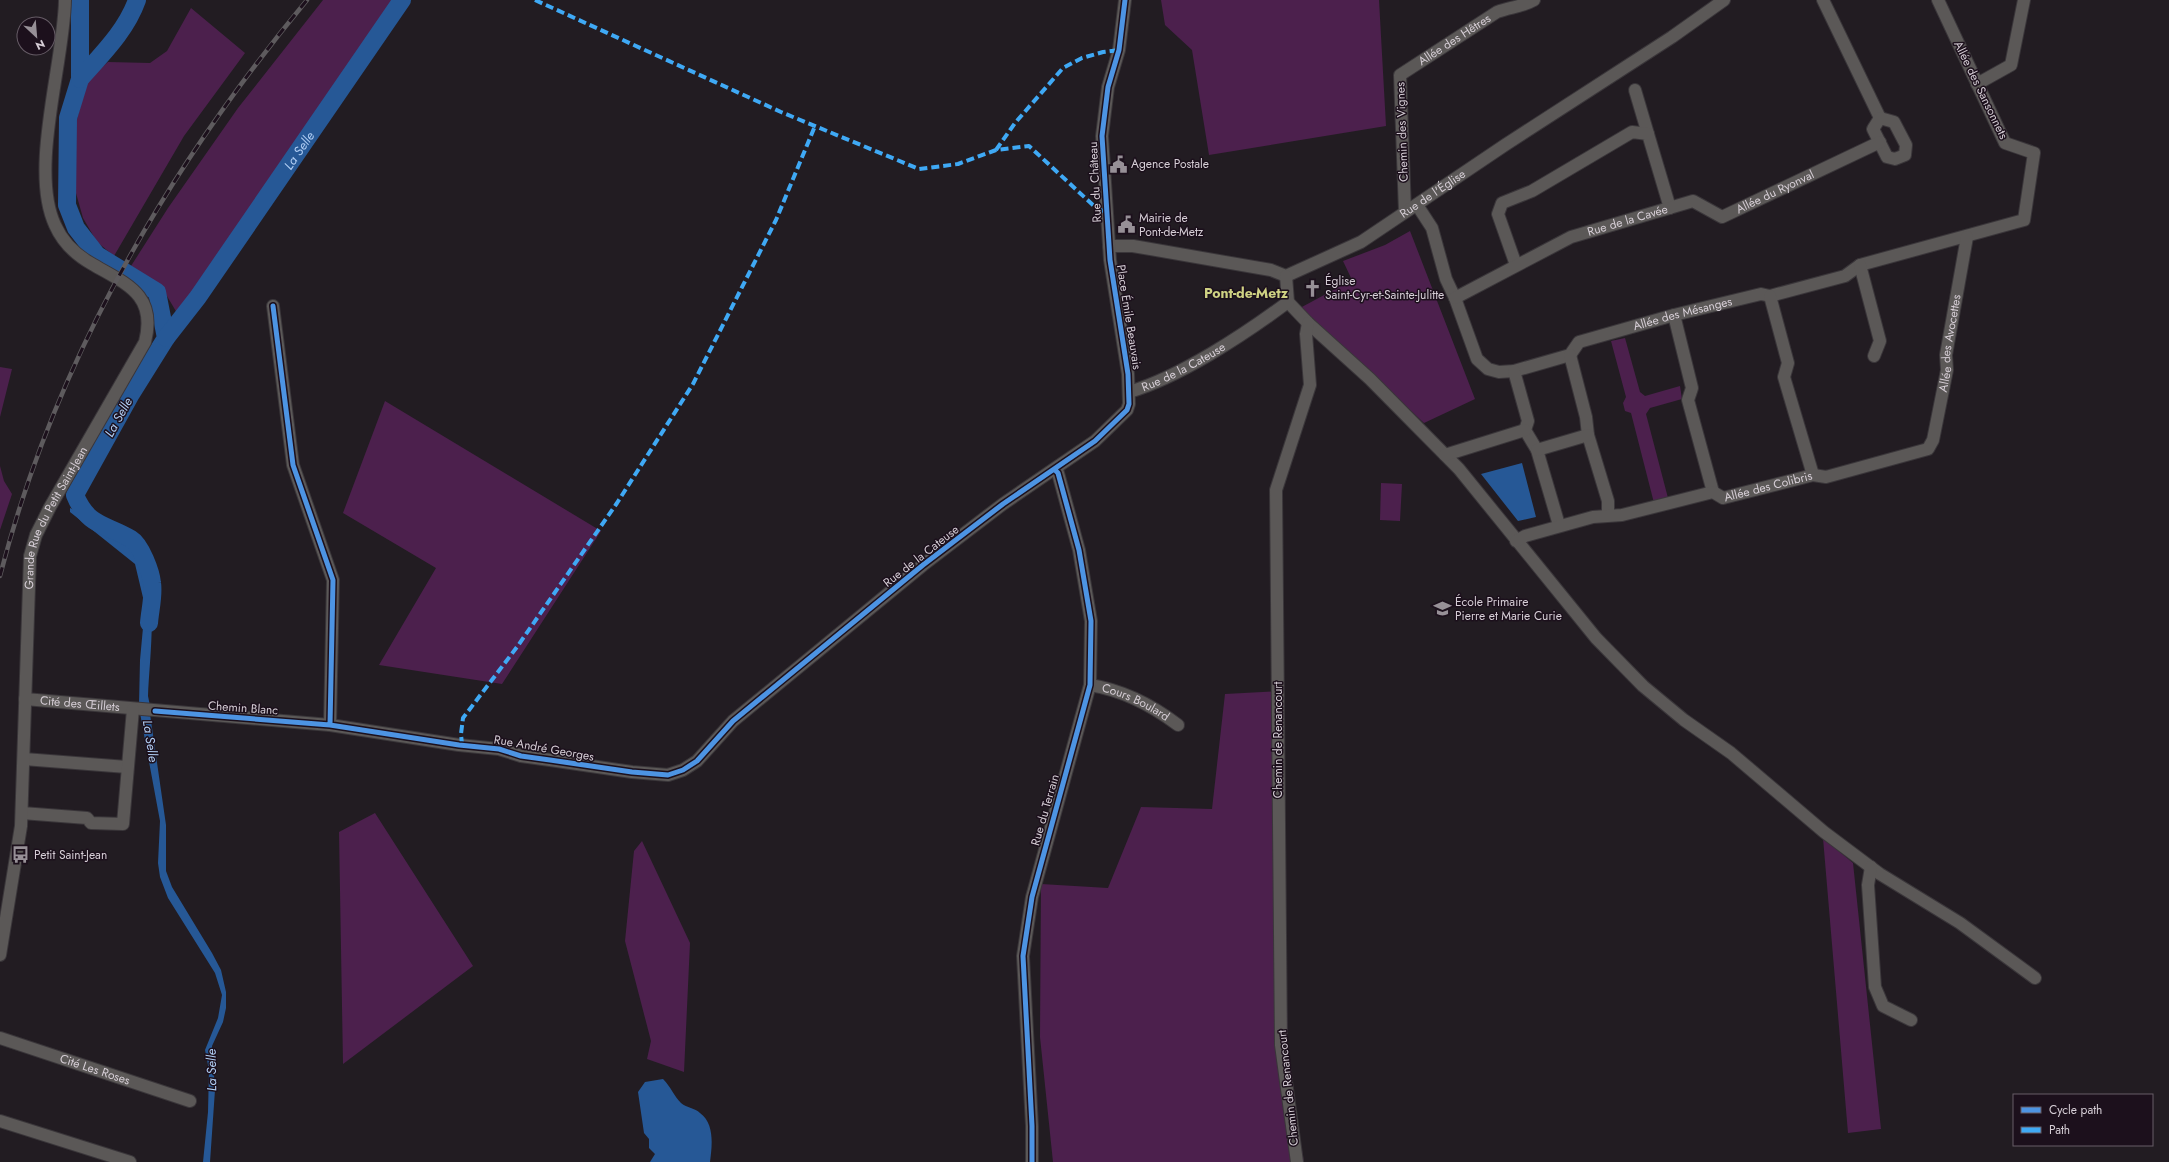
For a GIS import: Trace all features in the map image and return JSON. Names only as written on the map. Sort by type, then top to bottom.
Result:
[{"type":"street","name":"Grande Rue du Petit Saint-Jean","points":[[0,954],[20,839],[28,657],[29,568],[36,535],[145,342],[148,323],[146,310],[138,294],[127,284],[91,264],[72,249],[60,236],[49,210],[46,185],[46,157],[63,39],[66,0]]},
{"type":"street","name":"Rue du Château","points":[[1109,246],[1102,136],[1108,87],[1119,50],[1125,0]]},
{"type":"street","name":"Allée des Hêtres","points":[[1400,75],[1508,4],[1520,6],[1534,0]]},
{"type":"street","name":"Rue de l'Église","points":[[1286,276],[1361,242],[1672,37],[1724,0]]},
{"type":"street","points":[[1822,0],[1880,118],[1894,122],[1906,145],[1905,155],[1895,159],[1887,157],[1873,129],[1880,118]]},
{"type":"street","name":"Allée des Sansonnets","points":[[1938,0],[2005,143],[2034,153],[2029,188]]},
{"type":"street","points":[[1977,84],[2011,65],[2024,0]]},
{"type":"street","name":"Chemin des Vignes","points":[[1400,75],[1405,212]]},
{"type":"street","name":"Rue de la Cavée","points":[[1455,298],[1571,237],[1670,208],[1635,90]]},
{"type":"street","points":[[1516,265],[1498,214],[1502,203],[1532,191],[1632,132],[1648,134]]},
{"type":"street","name":"Allée du Ryonval","points":[[1670,208],[1693,201],[1722,217],[1880,142]]},
{"type":"street","name":"Allée des Mésanges","points":[[1570,355],[1579,342],[1674,315],[1761,294],[1770,296],[1845,276],[1860,265],[1967,237],[2024,220],[2029,188]]},
{"type":"street","points":[[1417,205],[1432,228],[1446,279],[1455,298],[1477,359],[1488,369],[1499,372],[1514,371],[1570,355],[1586,417],[1588,435],[1608,501],[1608,515]]},
{"type":"street","name":"Allée des Avocettes","points":[[1928,449],[1933,440],[1947,370],[1946,356],[1967,237]]},
{"type":"street","points":[[1109,246],[1133,246],[1271,270],[1286,276],[1288,302],[1308,323],[1370,378],[1459,469],[1596,638],[1643,686],[1684,720],[1731,752],[1824,832],[1871,867],[1960,923],[2035,978]]},
{"type":"street","name":"Place Émile Beauvais","points":[[1109,246],[1129,392]]},
{"type":"street","points":[[1860,265],[1880,341],[1874,356]]},
{"type":"street","points":[[1770,296],[1788,363],[1784,377],[1813,475]]},
{"type":"street","name":"Rue de la Cateuse","points":[[683,770],[708,751],[733,721],[923,565],[1003,504],[1055,470],[1095,441],[1121,418],[1127,410],[1129,392],[1158,382],[1202,358],[1266,318],[1288,302]]},
{"type":"street","points":[[273,306],[293,465],[333,580],[330,725]]},
{"type":"street","points":[[1674,315],[1692,388],[1688,400],[1713,492]]},
{"type":"street","name":"Chemin de Renancourt","points":[[1297,1162],[1281,1045],[1276,490],[1310,385],[1306,334],[1308,323]]},
{"type":"street","points":[[1514,371],[1528,421],[1525,430],[1536,450],[1559,525]]},
{"type":"street","points":[[1445,454],[1525,430]]},
{"type":"street","points":[[1536,450],[1588,435]]},
{"type":"street","name":"Allée des Colibris","points":[[1516,541],[1525,536],[1559,525],[1608,515],[1622,515],[1713,492],[1723,498],[1813,475],[1826,477],[1928,449]]},
{"type":"street","name":"Rue du Terrain","points":[[1032,1162],[1032,1126],[1023,956],[1032,897],[1090,685],[1091,621],[1088,600],[1079,550],[1058,473],[1055,470]]},
{"type":"street","name":"Cours Boulard","points":[[1090,685],[1136,700],[1160,711],[1178,725]]},
{"type":"street","name":"Cité des Œillets","points":[[22,813],[87,818],[91,823],[123,824],[130,740],[136,710],[25,699]]},
{"type":"street","name":"Chemin Blanc","points":[[136,710],[330,725]]},
{"type":"street","name":"Rue André Georges","points":[[330,725],[459,745],[499,749],[521,756],[632,772],[668,775],[683,770]]},
{"type":"street","points":[[24,759],[127,767]]},
{"type":"street","points":[[1871,867],[1868,885],[1875,987],[1883,1006],[1911,1020]]},
{"type":"street","name":"Cité Les Roses","points":[[0,1038],[190,1101]]},
{"type":"street","points":[[0,1121],[130,1162]]},
{"type":"shaded area","points":[[323,0],[394,0],[177,313],[161,286],[131,266],[168,208],[238,108]]},
{"type":"shaded area","points":[[1161,0],[1379,0],[1386,126],[1209,155],[1192,50],[1165,25]]},
{"type":"shaded area","points":[[191,8],[245,53],[184,136],[114,256],[97,242],[83,218],[74,186],[75,127],[87,80],[108,62],[150,63],[167,51]]},
{"type":"shaded area","points":[[1410,231],[1475,399],[1424,423],[1300,308],[1352,280],[1343,261],[1385,245]]},
{"type":"shaded area","points":[[1625,338],[1640,392],[1645,396],[1680,386],[1682,399],[1650,408],[1646,414],[1668,498],[1654,503],[1631,413],[1625,411],[1623,403],[1626,397],[1611,341]]},
{"type":"shaded area","points":[[0,367],[12,369],[0,417]]},
{"type":"shaded area","points":[[385,401],[601,531],[502,684],[379,665],[436,568],[343,513]]},
{"type":"shaded area","points":[[0,466],[4,481],[12,494],[0,530]]},
{"type":"shaded area","points":[[1381,483],[1402,484],[1400,521],[1380,520]]},
{"type":"shaded area","points":[[1282,691],[1288,1067],[1304,1162],[1053,1162],[1040,1037],[1041,884],[1108,888],[1141,807],[1212,809],[1225,694]]},
{"type":"shaded area","points":[[375,813],[473,966],[343,1064],[339,832]]},
{"type":"shaded area","points":[[1823,838],[1853,863],[1881,1129],[1848,1133]]},
{"type":"shaded area","points":[[642,841],[690,943],[684,1072],[647,1059],[651,1041],[625,941],[634,851]]},
{"type":"water","points":[[1522,463],[1536,517],[1518,521],[1481,474]]},
{"type":"water","points":[[70,508],[89,518],[120,539],[137,555],[142,563],[147,576],[152,609],[148,696],[150,706],[139,705],[140,660],[145,606],[135,564],[70,512]]},
{"type":"water","points":[[140,713],[150,714],[166,825],[166,871],[172,887],[221,970],[226,992],[226,1008],[223,1022],[212,1046],[215,1090],[210,1162],[203,1162],[208,1112],[209,1070],[205,1050],[218,1018],[222,995],[215,973],[168,898],[160,877],[158,863],[160,821]]},
{"type":"water","points":[[663,1079],[681,1103],[698,1111],[708,1123],[711,1136],[710,1162],[650,1162],[655,1154],[649,1148],[649,1139],[644,1133],[638,1092],[645,1082]]},
{"type":"waterway","name":"La Selle","points":[[80,0],[80,79],[68,118],[67,205],[76,228],[97,255],[157,292],[166,338],[131,394],[75,495],[80,505],[92,519],[131,539],[135,542],[142,553],[151,578],[152,598],[149,623]]},
{"type":"waterway","name":"La Selle","points":[[80,79],[120,32],[127,22],[137,0]]},
{"type":"waterway","name":"La Selle","points":[[166,338],[198,297],[402,0]]},
{"type":"railway","points":[[0,576],[23,497],[51,419],[84,344],[122,271],[163,200],[208,131],[256,64],[307,0]]},
{"type":"marked path","points":[[535,0],[781,112],[919,169],[958,164],[996,150],[1029,146],[1094,206],[1106,213]]},
{"type":"marked path","points":[[996,150],[1015,123],[1063,68],[1082,58],[1103,52],[1119,50]]},
{"type":"marked path","points":[[462,745],[461,734],[463,718],[517,647],[617,503],[693,384],[776,220],[815,126]]},
{"type":"cycle path","points":[[155,711],[330,725],[459,745],[499,749],[521,756],[632,772],[668,775],[683,770],[697,761],[733,721],[923,565],[1003,504],[1095,441],[1127,410],[1129,404],[1128,374],[1110,260],[1102,136],[1108,87],[1119,50],[1125,0]]},
{"type":"cycle path","points":[[273,306],[293,465],[333,580],[330,725]]},
{"type":"cycle path","points":[[1032,1162],[1032,1126],[1023,956],[1032,897],[1090,685],[1091,621],[1079,550],[1058,473],[1055,470]]},
{"type":"place","name":"Agence Postale","points":[[1118,164]]},
{"type":"place","name":"Mairie de Pont-de-Metz","points":[[1126,225]]},
{"type":"place","name":"Église Saint-Cyr-et-Sainte-Julitte","points":[[1312,288]]},
{"type":"place","name":"École Primaire Pierre et Marie Curie","points":[[1442,609]]},
{"type":"place","name":"Petit Saint-Jean","points":[[21,855]]},
{"type":"district","name":"Pont-de-Metz","points":[[1246,293]]}]
